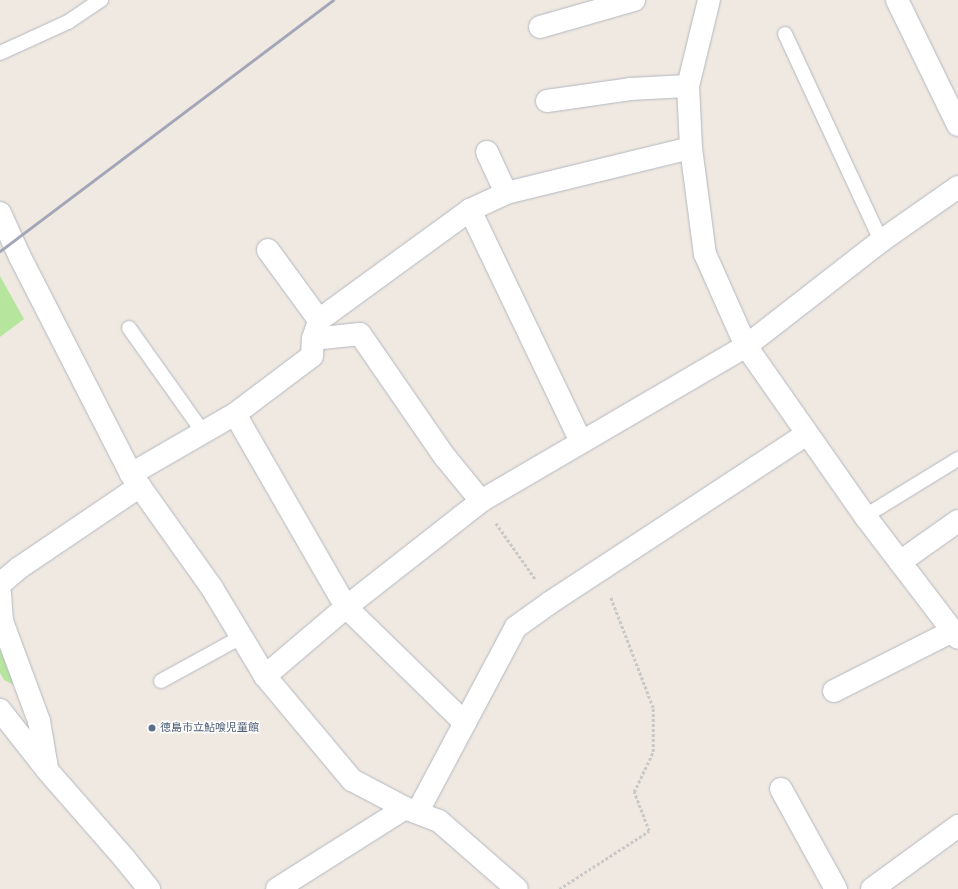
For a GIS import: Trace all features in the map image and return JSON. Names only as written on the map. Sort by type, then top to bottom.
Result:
[{"type":"street","points":[[540,27],[634,0]]},
{"type":"street","points":[[709,0],[688,86],[691,148],[705,254],[746,346],[806,434],[865,516],[956,632],[834,691]]},
{"type":"street","points":[[897,0],[958,125]]},
{"type":"street","points":[[547,101],[630,89],[688,86]]},
{"type":"street","points":[[316,329],[470,210],[506,193],[691,148]]},
{"type":"street","points":[[487,152],[506,193]]},
{"type":"street","points":[[265,676],[346,607],[481,501],[746,346],[881,241],[958,187]]},
{"type":"street","points":[[470,210],[581,442]]},
{"type":"street","points":[[0,213],[20,257],[135,480],[212,588],[265,676],[352,780],[412,809],[439,820],[517,889]]},
{"type":"street","points":[[0,584],[135,480],[204,432],[235,414],[312,356],[316,329],[268,250]]},
{"type":"street","points":[[316,329],[360,334],[445,457],[481,501]]},
{"type":"street","points":[[235,414],[346,607],[465,723]]},
{"type":"street","points":[[277,889],[412,809],[465,723],[516,628],[551,602],[806,434]]},
{"type":"street","points":[[900,562],[958,521]]},
{"type":"street","points":[[0,593],[2,621],[39,721],[47,770]]},
{"type":"street","points":[[0,710],[47,770],[149,889]]},
{"type":"street","points":[[781,789],[836,889]]},
{"type":"street","points":[[872,889],[958,826]]},
{"type":"lane","points":[[0,52],[68,22],[101,0]]},
{"type":"lane","points":[[785,34],[881,241]]},
{"type":"lane","points":[[129,328],[204,432]]},
{"type":"lane","points":[[865,516],[958,459]]},
{"type":"lane","points":[[161,681],[241,637]]},
{"type":"path","points":[[481,501],[551,602]]},
{"type":"path","points":[[559,889],[649,831],[634,792],[653,752],[653,708],[600,570]]},
{"type":"green space","points":[[0,276],[24,319],[0,337]]},
{"type":"green space","points":[[0,649],[14,685],[4,680],[0,673]]},
{"type":"railway","points":[[0,251],[333,0]]},
{"type":"place","name":"徳島市立鮎喰児童館","points":[[152,728]]}]
